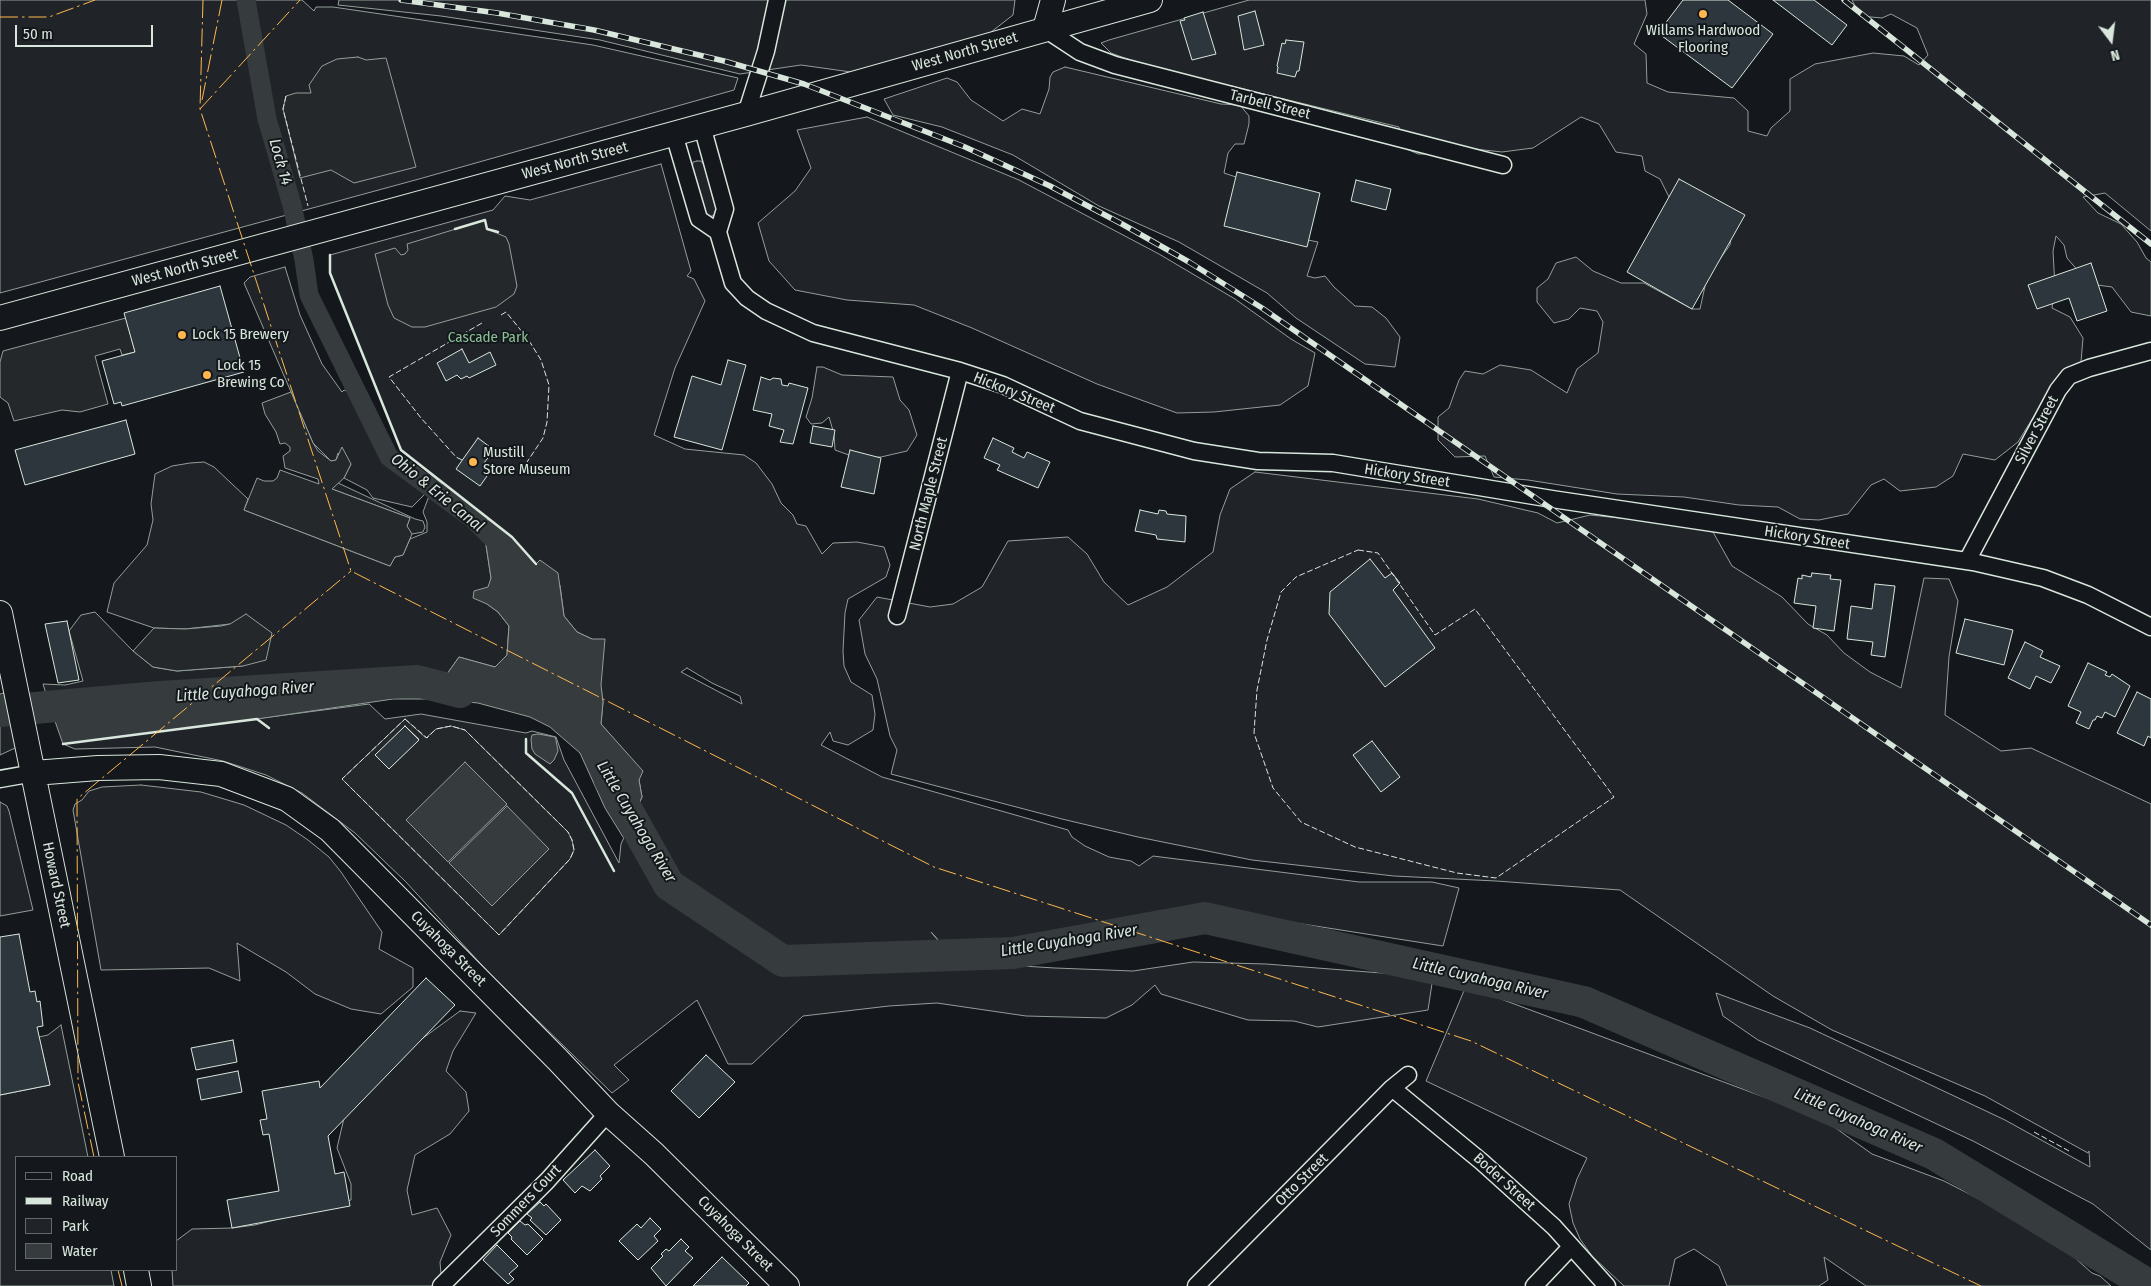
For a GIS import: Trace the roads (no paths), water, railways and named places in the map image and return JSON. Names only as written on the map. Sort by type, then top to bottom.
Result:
[{"type":"street","points":[[746,114],[766,51],[777,0]]},
{"type":"street","points":[[1044,29],[1053,0]]},
{"type":"street","name":"West North Street","points":[[0,318],[674,134],[1150,0]]},
{"type":"street","name":"Tarbell Street","points":[[1044,29],[1080,52],[1115,65],[1503,165]]},
{"type":"street","points":[[674,134],[699,219],[718,232],[725,209],[702,126]]},
{"type":"street","name":"Hickory Street","points":[[718,232],[733,283],[747,298],[766,311],[812,333],[960,371],[1002,385],[1080,421],[1194,451],[1258,461],[1333,463],[1552,500],[1967,561],[2043,578],[2088,595],[2151,627]]},
{"type":"street","name":"Silver Street","points":[[1967,561],[2058,390],[2069,376],[2089,368],[2151,351]]},
{"type":"street","name":"North Maple Street","points":[[897,616],[960,371]]},
{"type":"street","name":"Howard Street","points":[[0,613],[112,1156]]},
{"type":"street","name":"Cuyahoga Street","points":[[34,773],[98,768],[159,767],[221,774],[287,799],[330,830],[608,1113],[654,1154],[787,1286]]},
{"type":"street","points":[[0,779],[34,773]]},
{"type":"street","name":"Otto Street","points":[[1196,1286],[1392,1088],[1408,1075]]},
{"type":"street","name":"Boder Street","points":[[1392,1088],[1482,1162],[1554,1227],[1607,1286]]},
{"type":"street","name":"Sommers Court","points":[[441,1286],[547,1181],[608,1113]]},
{"type":"street","points":[[1534,1286],[1571,1247]]},
{"type":"street","points":[[136,1271],[139,1286]]},
{"type":"water","points":[[488,519],[512,537],[536,564],[540,560],[558,573],[564,616],[577,632],[592,639],[605,639],[601,685],[603,702],[601,724],[643,771],[639,780],[642,797],[623,837],[605,808],[580,753],[550,727],[530,717],[478,703],[437,699],[393,699],[63,744],[50,707],[218,693],[417,681],[447,674],[459,657],[495,667],[507,655],[509,626],[498,612],[487,604],[473,598],[474,591],[488,587],[491,578],[486,545]]},
{"type":"water","points":[[538,734],[555,737],[558,751],[550,764],[535,754],[532,749],[532,735]]},
{"type":"water","points":[[465,762],[507,804],[448,862],[406,820]]},
{"type":"water","points":[[507,806],[549,849],[492,906],[449,863]]},
{"type":"waterway","name":"Ohio & Erie Canal","points":[[246,0],[267,119],[292,205],[304,260],[309,295],[389,457],[473,519],[504,550]]},
{"type":"waterway","name":"Little Cuyahoga River","points":[[0,711],[160,697],[417,681],[460,692]]},
{"type":"waterway","name":"Little Cuyahoga River","points":[[610,780],[669,885],[783,961],[1013,953],[1205,918],[1584,1002],[1934,1154],[2150,1286]]},
{"type":"railway","points":[[401,0],[497,13],[594,30],[724,61],[804,84],[965,147],[1050,186],[1122,224],[1189,262],[1262,308],[2151,925]]},
{"type":"railway","points":[[1844,0],[2151,244]]},
{"type":"place","name":"Willams Hardwood Flooring","points":[[1703,14]]},
{"type":"place","name":"Lock 15 Brewery","points":[[182,335]]},
{"type":"place","name":"Lock 15 Brewing Co","points":[[207,375]]},
{"type":"place","name":"Mustill Store Museum","points":[[473,462]]},
{"type":"water label","name":"Lock 14","points":[[280,162]]},
{"type":"park label","name":"Cascade Park","points":[[488,338]]}]
